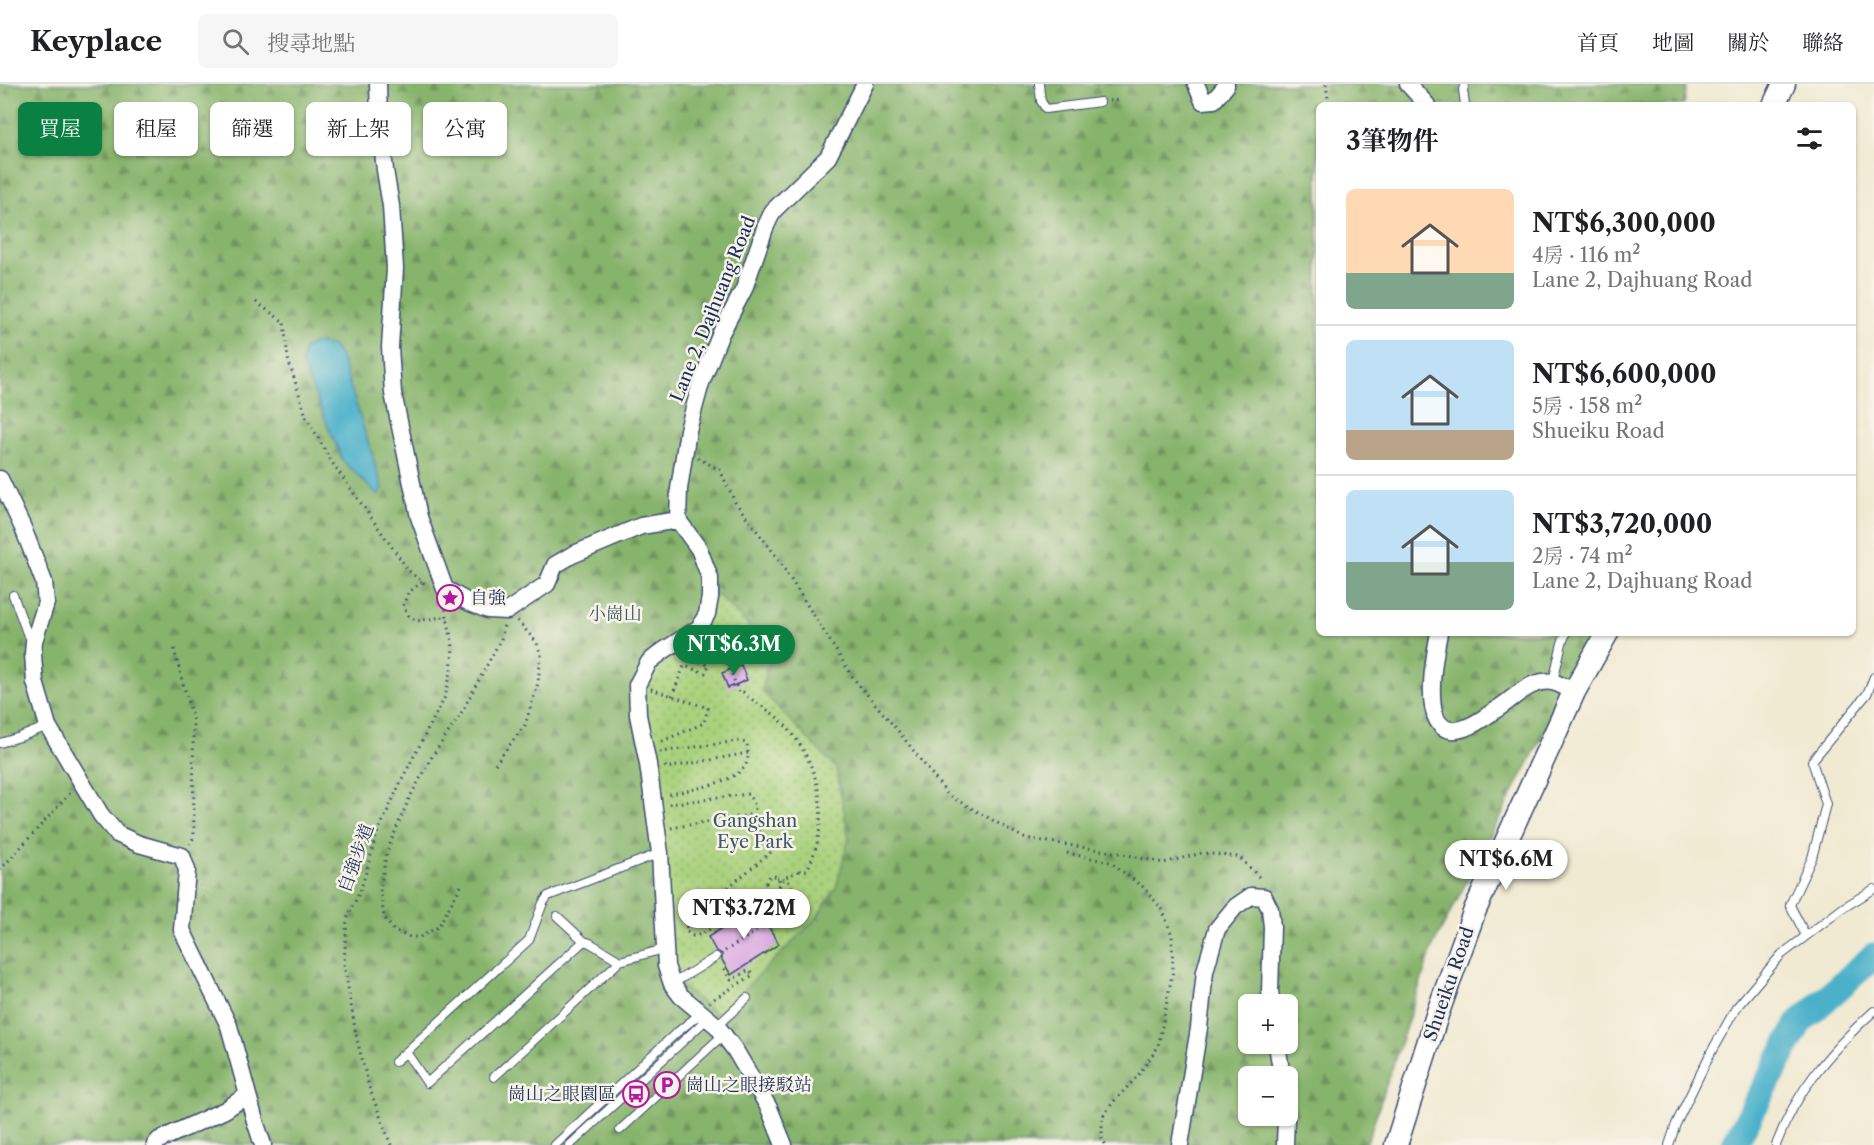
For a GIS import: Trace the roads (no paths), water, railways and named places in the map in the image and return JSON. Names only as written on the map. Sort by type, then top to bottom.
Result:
[{"type":"street","points":[[378,84],[379,118],[392,206],[394,258],[390,347],[393,393],[419,518],[445,589],[488,610],[507,611],[547,584],[555,565],[572,555],[641,526],[678,520],[699,549],[710,578],[707,614],[699,628],[649,662],[638,685],[638,715],[648,764],[660,853],[666,966],[672,984],[681,996],[710,1020],[769,1108],[784,1145]]},
{"type":"street","name":"Lane 2, Dajhuang Road","points":[[678,520],[679,489],[688,430],[701,382],[721,333],[744,289],[765,228],[773,211],[828,157],[865,84]]},
{"type":"street","points":[[1196,84],[1203,101],[1214,100],[1226,84]]},
{"type":"street","points":[[1408,84],[1424,102]]},
{"type":"street","points":[[1775,102],[1784,84]]},
{"type":"street","points":[[0,479],[23,528],[44,582],[46,603],[34,641],[35,682],[48,726],[101,815],[117,834],[140,844],[182,856],[187,870],[182,930],[229,1026],[263,1145]]},
{"type":"street","points":[[1439,636],[1431,691],[1433,710],[1441,726],[1451,730],[1464,728],[1534,684],[1553,681],[1574,692]]},
{"type":"street","name":"Shueiku Road","points":[[1396,1145],[1438,1012],[1475,910],[1574,692],[1605,636]]},
{"type":"street","points":[[1180,1145],[1199,1028],[1205,971],[1217,929],[1235,907],[1251,896],[1264,897],[1270,909],[1272,927],[1270,994]]},
{"type":"street","points":[[154,1145],[159,1140],[225,1110],[247,1095]]},
{"type":"street","points":[[1285,1145],[1286,1126]]},
{"type":"lane","points":[[1040,84],[1041,101],[1046,110],[1100,102]]},
{"type":"lane","points":[[1465,84],[1463,90],[1465,102]]},
{"type":"lane","points":[[13,595],[27,633],[34,641]]},
{"type":"lane","points":[[1553,681],[1565,636]]},
{"type":"lane","points":[[1806,936],[1790,905],[1812,858],[1826,804],[1812,761],[1868,694],[1874,677]]},
{"type":"lane","points":[[0,743],[48,726]]},
{"type":"lane","points":[[394,1062],[529,940],[543,903],[548,896],[660,853]]},
{"type":"lane","points":[[1669,1145],[1676,1124],[1705,1064],[1736,1008],[1781,955],[1843,908],[1874,889]]},
{"type":"lane","points":[[557,916],[584,941],[620,961]]},
{"type":"lane","points":[[406,1052],[427,1083],[584,941]]},
{"type":"lane","points":[[494,1077],[620,961],[664,949]]},
{"type":"lane","points":[[672,984],[716,957]]},
{"type":"lane","points":[[555,1145],[675,1034],[710,1020],[747,998]]},
{"type":"lane","points":[[1776,1145],[1801,1091],[1829,1056],[1874,1011]]},
{"type":"lane","points":[[620,1130],[710,1020]]},
{"type":"lane","points":[[570,1145],[710,1020]]},
{"type":"water","points":[[314,343],[333,346],[341,357],[383,489],[378,495],[343,461],[302,364],[304,349]]},
{"type":"waterway","points":[[1734,1145],[1799,1023],[1874,956]]},
{"type":"place","name":"自強","points":[[450,598]]},
{"type":"place","name":"崗山之眼接駁站","points":[[667,1085]]},
{"type":"place","name":"崗山之眼園區","points":[[636,1094]]},
{"type":"park label","name":"小崗山","points":[[615,614]]},
{"type":"park label","name":"Gangshan Eye Park","points":[[755,831]]}]
